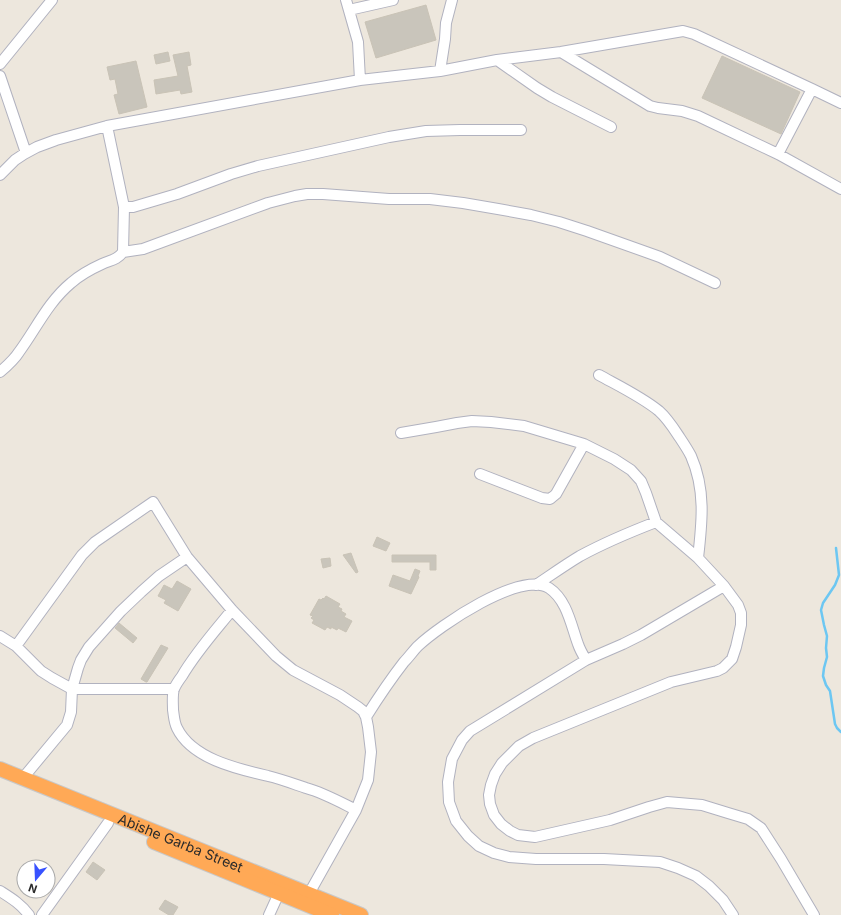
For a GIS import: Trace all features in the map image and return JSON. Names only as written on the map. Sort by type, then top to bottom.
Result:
[{"type":"highway","name":"Abishe Garba Street","points":[[0,769],[306,899],[332,915]]},
{"type":"highway","name":"Abishe Garba Street","points":[[0,779],[279,893],[306,899],[361,915]]},
{"type":"street","points":[[0,64],[52,0]]},
{"type":"street","points":[[346,0],[358,42],[360,80]]},
{"type":"street","points":[[349,10],[393,0]]},
{"type":"street","points":[[440,71],[446,23],[452,0]]},
{"type":"street","points":[[0,175],[15,160],[37,147],[56,140],[107,126],[360,80],[440,71],[497,60],[561,52],[683,31],[694,34],[812,88],[841,103]]},
{"type":"street","points":[[561,52],[650,106],[682,111],[698,116],[778,154],[841,189]]},
{"type":"street","points":[[497,60],[552,97],[612,126]]},
{"type":"street","points":[[0,76],[26,153]]},
{"type":"street","points":[[778,154],[812,88]]},
{"type":"street","points":[[0,372],[19,352],[50,306],[71,283],[101,264],[119,258],[123,252],[124,207],[107,126]]},
{"type":"street","points":[[124,207],[133,207],[177,194],[231,174],[258,166],[389,137],[426,131],[521,130]]},
{"type":"street","points":[[123,252],[143,249],[268,203],[295,196],[323,194],[389,199],[430,199],[498,209],[559,222],[660,257],[715,282]]},
{"type":"street","points":[[599,375],[645,401],[660,412],[673,427],[691,455],[698,475],[701,494],[702,518],[698,558]]},
{"type":"street","points":[[401,433],[457,422],[472,421],[524,426],[584,444],[620,463],[631,470],[641,481],[656,522],[698,558],[724,586],[738,605],[741,613],[741,625],[736,647],[732,659],[723,668],[717,671],[671,682],[533,738],[519,746],[502,763],[495,774],[491,785],[489,795],[490,804],[494,815],[501,824],[518,835],[535,837],[610,820],[667,802],[702,805],[748,819],[761,828],[814,915]]},
{"type":"street","points":[[480,474],[542,498],[550,499],[556,494],[584,444]]},
{"type":"street","points":[[16,646],[87,549],[153,502],[187,557],[232,610],[276,656],[288,665],[349,701],[360,709],[366,717],[370,738],[368,780],[356,810],[306,899]]},
{"type":"street","points":[[366,717],[393,676],[417,647],[432,634],[474,607],[501,593],[536,584],[592,550],[616,538],[656,522]]},
{"type":"street","points":[[22,778],[66,725],[71,712],[72,689],[81,660],[89,647],[140,592],[187,557]]},
{"type":"street","points":[[536,584],[550,589],[560,599],[586,660]]},
{"type":"street","points":[[724,586],[641,635],[586,660],[470,731],[462,740],[452,759],[448,782],[448,802],[456,821],[468,836],[479,846],[494,853],[536,859],[604,859],[660,862],[696,876],[723,900],[733,915]]},
{"type":"street","points":[[232,610],[192,660],[174,689],[173,708],[176,727],[185,740],[203,754],[248,772],[316,791],[356,810]]},
{"type":"street","points":[[0,636],[16,646],[41,671],[72,689],[174,689]]},
{"type":"street","points":[[42,915],[108,823]]},
{"type":"street","points":[[0,892],[15,901],[29,915]]},
{"type":"street","points":[[270,915],[279,893]]},
{"type":"building","points":[[426,5],[436,40],[376,58],[365,22]]},
{"type":"building","points":[[168,52],[170,61],[156,64],[154,55]]},
{"type":"building","points":[[189,52],[191,65],[187,66],[192,92],[181,94],[180,90],[156,94],[154,80],[178,76],[173,55]]},
{"type":"building","points":[[722,56],[800,92],[781,134],[702,98]]},
{"type":"building","points":[[136,61],[147,107],[119,114],[114,95],[118,94],[115,79],[110,80],[107,67]]},
{"type":"building","points":[[377,537],[390,543],[386,551],[373,546]]},
{"type":"building","points":[[351,553],[358,572],[356,573],[343,555]]},
{"type":"building","points":[[392,555],[436,555],[436,570],[430,570],[430,562],[392,562]]},
{"type":"building","points":[[330,558],[331,566],[323,568],[321,559]]},
{"type":"building","points":[[415,569],[420,571],[419,577],[411,594],[389,586],[393,575],[410,581]]},
{"type":"building","points":[[177,581],[191,589],[178,611],[164,603],[166,600],[158,596],[164,585],[172,589]]},
{"type":"building","points":[[326,596],[340,604],[338,607],[346,614],[344,617],[352,621],[346,632],[338,628],[337,630],[331,627],[331,629],[327,627],[325,630],[312,623],[314,620],[311,618],[313,616],[310,615],[319,599],[324,599]]},
{"type":"building","points":[[119,623],[137,638],[133,643],[115,628]]},
{"type":"building","points":[[161,645],[168,648],[146,682],[141,679]]},
{"type":"building","points":[[93,862],[105,870],[97,880],[86,872]]},
{"type":"building","points":[[165,900],[178,907],[173,915],[169,915],[159,909]]},
{"type":"waterway","points":[[836,548],[839,575],[835,585],[823,603],[821,610],[827,636],[827,657],[823,676],[830,691],[835,724],[841,732]]}]
